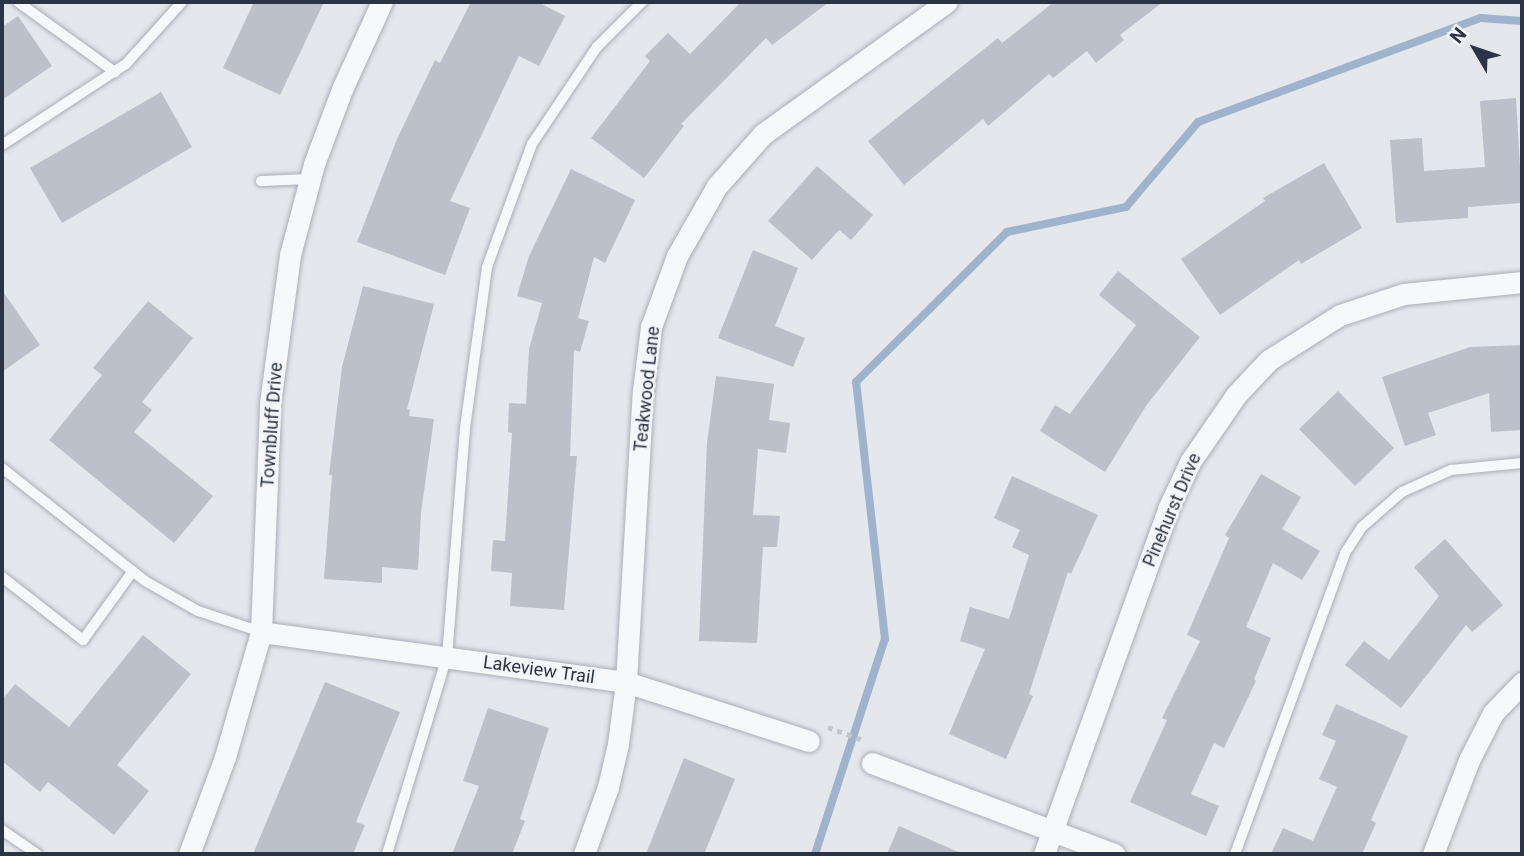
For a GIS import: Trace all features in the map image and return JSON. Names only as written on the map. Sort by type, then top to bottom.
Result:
[{"type":"street","name":"Townbluff Drive","points":[[189,854],[225,757],[261,632],[270,403],[290,255],[310,179],[343,87],[382,2]]},
{"type":"street","name":"Teakwood Lane","points":[[584,854],[610,776],[626,682],[643,390],[651,327],[677,256],[717,186],[763,134],[947,2]]},
{"type":"street","name":"Pinehurst Drive","points":[[1044,854],[1168,509],[1190,461],[1236,395],[1269,360],[1340,315],[1404,294],[1522,282]]},
{"type":"street","name":"Lakeview Trail","points":[[261,632],[626,682],[813,732]]},
{"type":"street","points":[[1433,854],[1469,760],[1493,713],[1522,683]]},
{"type":"street","points":[[870,752],[1114,854]]},
{"type":"lane","points":[[18,2],[115,72]]},
{"type":"lane","points":[[2,145],[126,64],[182,2]]},
{"type":"lane","points":[[387,854],[447,657],[465,428],[487,267],[532,144],[597,47],[642,2]]},
{"type":"lane","points":[[261,181],[310,179]]},
{"type":"lane","points":[[1235,854],[1345,553],[1362,527],[1402,492],[1451,471],[1522,463]]},
{"type":"lane","points":[[2,468],[133,571],[198,611],[261,632]]},
{"type":"lane","points":[[2,577],[83,640],[133,571]]},
{"type":"lane","points":[[2,830],[37,854]]},
{"type":"path","points":[[813,732],[870,752]]},
{"type":"building","points":[[254,2],[324,2],[280,95],[223,68]]},
{"type":"building","points":[[471,2],[538,2],[565,16],[539,66],[519,56],[450,201],[470,208],[445,275],[357,242],[397,139],[435,60],[440,63]]},
{"type":"building","points":[[741,2],[829,2],[772,45],[766,38],[681,124],[684,126],[644,178],[591,138],[650,61],[645,56],[668,33],[690,54]]},
{"type":"building","points":[[1054,2],[1163,2],[1120,35],[1124,40],[1096,63],[1087,51],[1053,78],[1049,74],[988,126],[983,119],[904,185],[868,141],[998,38],[1002,43]]},
{"type":"building","points":[[18,16],[52,66],[2,100],[2,27]]},
{"type":"building","points":[[161,92],[192,147],[62,223],[30,168]]},
{"type":"building","points":[[1516,98],[1522,203],[1468,207],[1468,218],[1396,223],[1390,140],[1422,138],[1424,171],[1485,167],[1480,101]]},
{"type":"building","points":[[1324,163],[1362,228],[1301,264],[1299,260],[1220,315],[1181,259],[1265,201],[1263,198]]},
{"type":"building","points":[[817,166],[873,215],[851,240],[839,230],[812,260],[768,221]]},
{"type":"building","points":[[571,169],[635,200],[605,263],[594,257],[578,318],[589,321],[580,352],[574,350],[570,456],[577,456],[564,610],[510,606],[512,573],[491,571],[493,540],[505,541],[512,433],[508,432],[509,403],[526,404],[529,349],[542,303],[517,296],[529,256]]},
{"type":"building","points":[[753,250],[798,268],[775,326],[805,338],[793,367],[718,338]]},
{"type":"building","points":[[1118,271],[1200,337],[1146,406],[1105,472],[1040,431],[1055,405],[1070,414],[1136,325],[1099,295]]},
{"type":"building","points":[[363,286],[434,304],[407,409],[410,410],[409,416],[434,419],[421,513],[418,570],[382,567],[382,583],[324,579],[332,475],[329,475],[342,367]]},
{"type":"building","points":[[2,290],[40,345],[2,372]]},
{"type":"building","points":[[148,301],[193,338],[142,402],[152,410],[134,432],[213,496],[174,543],[49,440],[102,375],[93,368]]},
{"type":"building","points":[[1522,345],[1522,430],[1491,432],[1489,393],[1428,413],[1436,435],[1405,446],[1382,377],[1470,347]]},
{"type":"building","points":[[716,376],[774,384],[769,420],[790,423],[786,453],[758,449],[753,515],[780,516],[777,547],[763,547],[757,643],[699,641],[707,443]]},
{"type":"building","points":[[1338,391],[1394,448],[1355,486],[1299,429]]},
{"type":"building","points":[[1261,474],[1301,497],[1282,529],[1320,551],[1302,580],[1273,563],[1246,627],[1271,638],[1254,679],[1256,681],[1224,748],[1214,743],[1191,794],[1219,806],[1206,836],[1130,802],[1167,720],[1162,718],[1200,641],[1187,635],[1229,538],[1225,535]]},
{"type":"building","points":[[1012,476],[1098,515],[1071,574],[1068,572],[1029,694],[1033,696],[1006,759],[949,734],[985,649],[960,641],[970,607],[1009,619],[1029,555],[1012,547],[1020,530],[994,518]]},
{"type":"building","points":[[1445,539],[1503,605],[1472,632],[1466,625],[1401,708],[1345,665],[1364,641],[1389,660],[1439,596],[1414,567]]},
{"type":"building","points":[[143,635],[191,674],[117,765],[149,791],[114,835],[48,782],[40,792],[2,761],[2,700],[15,684],[69,727]]},
{"type":"building","points":[[325,682],[400,712],[356,822],[365,825],[353,854],[253,854]]},
{"type":"building","points":[[1336,704],[1408,736],[1371,820],[1376,823],[1362,854],[1271,854],[1283,828],[1313,841],[1337,787],[1319,779],[1336,741],[1322,735]]},
{"type":"building","points":[[488,708],[549,728],[520,819],[525,821],[512,854],[452,854],[479,786],[463,781]]},
{"type":"building","points":[[684,758],[735,779],[704,854],[646,854]]},
{"type":"building","points":[[899,826],[963,854],[887,854]]},
{"type":"waterway","points":[[815,854],[885,639],[856,382],[1007,232],[1126,207],[1198,122],[1480,18],[1522,21]]}]
